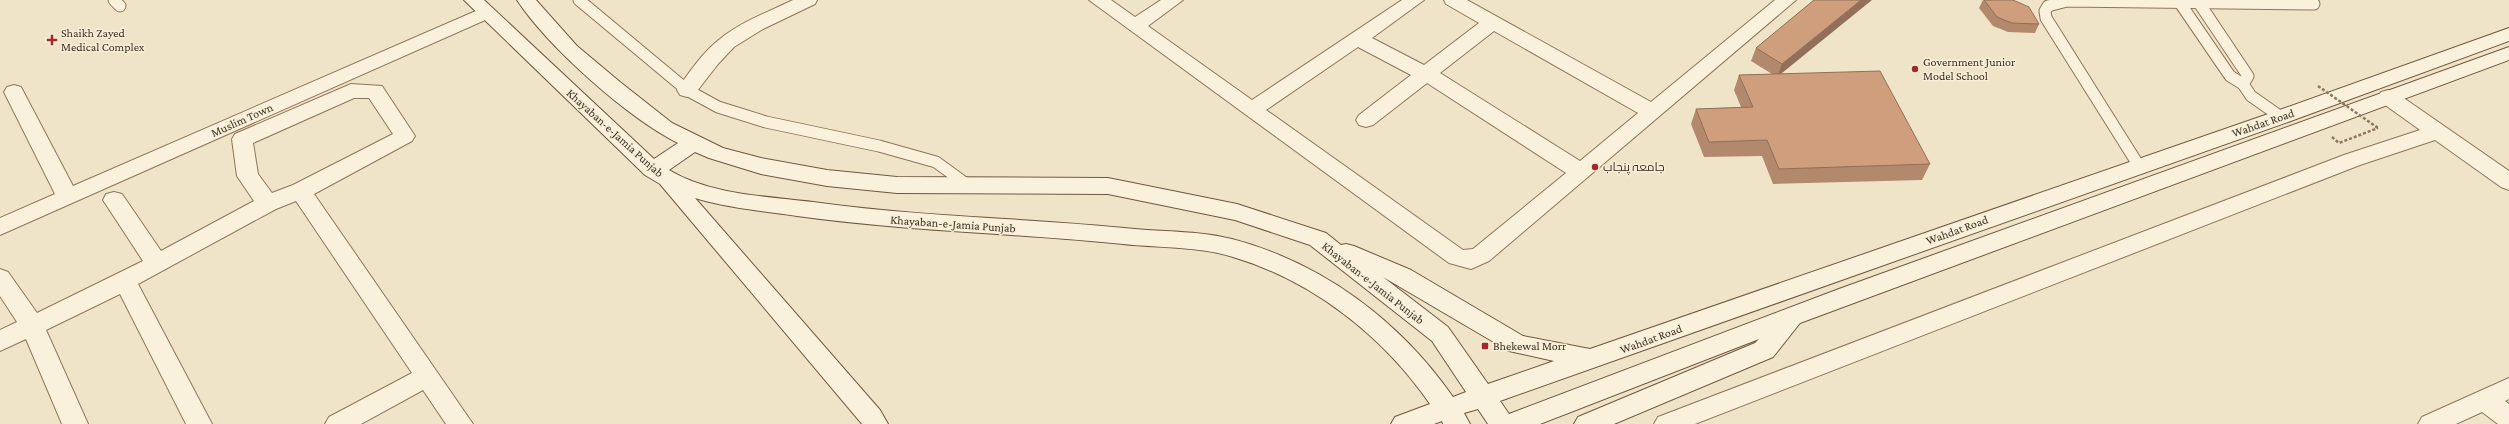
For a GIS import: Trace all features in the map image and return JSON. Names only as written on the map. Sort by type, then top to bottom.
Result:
[{"type":"main road","name":"Khayaban-e-Jamia Punjab","points":[[526,0],[570,50],[613,87],[665,128],[716,153],[761,166],[827,178],[897,185],[1108,186],[1237,212],[1318,240],[1440,334],[1502,424]]},
{"type":"main road","points":[[688,90],[715,55],[727,44],[744,32],[808,0]]},
{"type":"main road","points":[[1098,0],[1136,25],[1457,257],[1471,260],[1481,255],[1787,0]]},
{"type":"main road","points":[[1252,110],[1415,0]]},
{"type":"main road","points":[[1453,0],[1653,112]]},
{"type":"main road","points":[[1136,25],[1159,3]]},
{"type":"main road","name":"Khayaban-e-Jamia Punjab","points":[[479,7],[661,176],[695,190],[733,198],[870,218],[1099,232],[1232,248],[1297,274],[1329,291],[1395,343],[1452,417]]},
{"type":"main road","name":"Muslim Town","points":[[0,227],[479,7]]},
{"type":"main road","points":[[1366,120],[1428,75],[1492,22]]},
{"type":"main road","name":"Wahdat Road","points":[[1404,424],[1452,417],[1484,396],[1592,360],[2281,117],[2509,34]]},
{"type":"main road","points":[[1358,39],[1428,75],[1581,172]]},
{"type":"main road","name":"Wahdat Road","points":[[1512,424],[1792,317],[2509,53]]},
{"type":"main road","points":[[0,340],[125,281],[268,203],[301,191],[405,136],[375,91],[351,91],[242,140],[248,176],[268,203]]},
{"type":"main road","points":[[14,92],[68,197]]},
{"type":"main road","points":[[2388,97],[2509,182]]},
{"type":"main road","points":[[1667,424],[2344,163],[2436,132]]},
{"type":"main road","points":[[693,143],[661,176],[871,417],[874,424]]},
{"type":"main road","points":[[2139,166],[2160,181]]},
{"type":"main road","points":[[301,191],[460,424]]},
{"type":"main road","points":[[114,200],[157,263]]},
{"type":"main road","points":[[1318,240],[1403,276],[1517,344],[1592,360]]},
{"type":"main road","points":[[0,278],[32,325],[75,424]]},
{"type":"main road","points":[[125,281],[199,424]]},
{"type":"main road","points":[[1587,424],[1764,350],[1792,317]]},
{"type":"main road","points":[[338,424],[427,376]]},
{"type":"main road","points":[[2431,424],[2509,388]]},
{"type":"main road","points":[[2484,399],[2509,418]]},
{"type":"lane","points":[[579,0],[688,90],[718,107],[766,122],[879,146],[936,162],[969,186]]},
{"type":"lane","points":[[2139,166],[2046,18],[2045,11],[2048,6],[2067,1],[2314,4]]},
{"type":"lane","points":[[2180,3],[2230,76],[2243,84],[2251,96],[2281,117]]},
{"type":"lane","points":[[2199,3],[2248,76],[2243,84]]},
{"type":"path","points":[[2314,124],[2339,142],[2378,128],[2318,86]]},
{"type":"building","points":[[1814,0],[1861,0],[1782,64],[1756,48]]},
{"type":"building","points":[[1984,0],[2013,0],[2029,7],[2039,24],[2012,23],[1997,17]]},
{"type":"building","points":[[1880,71],[1930,164],[1779,169],[1767,140],[1709,142],[1696,109],[1753,107],[1739,75]]},
{"type":"place","name":"Shaikh Zayed Medical Complex","points":[[52,40]]},
{"type":"place","name":"Government Junior Model School","points":[[1915,69]]},
{"type":"place","name":"جامعہ پنجاب","points":[[1595,167]]},
{"type":"place","name":"Bhekewal Morr","points":[[1485,346]]}]
